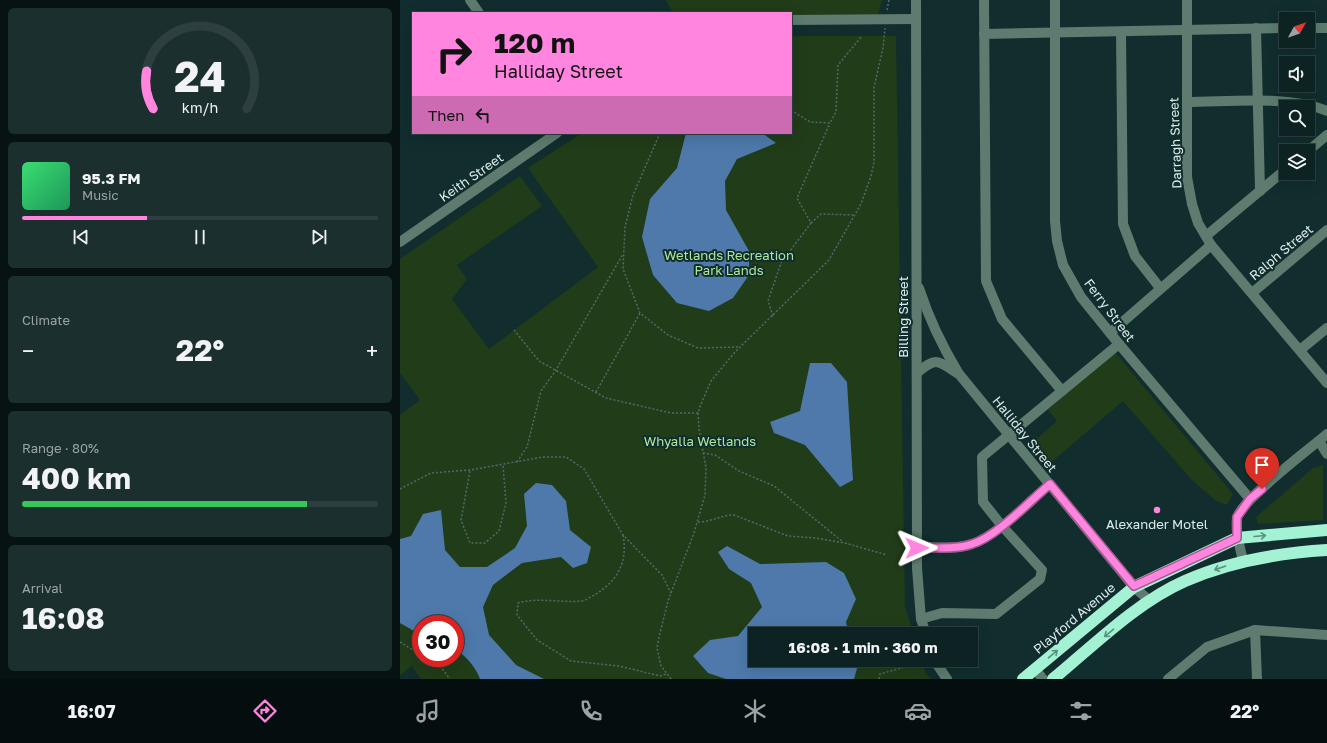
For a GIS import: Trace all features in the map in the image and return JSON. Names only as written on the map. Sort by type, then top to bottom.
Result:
[{"type":"highway","name":"Playford Avenue","points":[[1023,679],[1134,586],[1237,538],[1327,530]]},
{"type":"highway","points":[[1052,679],[1150,601],[1184,581],[1243,561],[1294,552],[1327,550]]},
{"type":"street","points":[[470,0],[478,12]]},
{"type":"street","name":"Billing Street","points":[[916,0],[917,548],[921,619],[924,627]]},
{"type":"street","points":[[984,0],[986,281],[1002,319],[1062,391]]},
{"type":"street","name":"Ferry Street","points":[[1055,0],[1054,221],[1063,266],[1081,297],[1250,499]]},
{"type":"street","name":"Darragh Street","points":[[1187,0],[1187,177],[1192,204],[1198,223],[1208,240],[1327,383]]},
{"type":"street","points":[[792,20],[915,19]]},
{"type":"street","points":[[1256,28],[1260,191]]},
{"type":"street","points":[[984,34],[1121,33],[1279,28]]},
{"type":"street","points":[[1315,28],[1327,28]]},
{"type":"street","points":[[1121,33],[1123,224],[1135,256],[1160,288]]},
{"type":"street","points":[[1187,102],[1289,101],[1312,105],[1327,111]]},
{"type":"street","name":"Keith Street","points":[[400,242],[556,134]]},
{"type":"street","points":[[1315,145],[1327,135]]},
{"type":"street","points":[[1110,333],[1160,288],[1208,240],[1279,175]]},
{"type":"street","name":"Ralph Street","points":[[1252,293],[1327,230]]},
{"type":"street","name":"Halliday Street","points":[[916,278],[929,318],[943,347],[959,374],[1134,586],[1150,601]]},
{"type":"street","points":[[1300,350],[1327,328]]},
{"type":"street","points":[[921,619],[942,613],[996,614],[1040,580],[1042,570],[1002,526],[983,502],[982,457],[1119,344]]},
{"type":"street","name":"Halliday Street","points":[[917,373],[930,362],[940,362],[959,374]]},
{"type":"street","points":[[1243,561],[1237,538],[1237,517],[1250,499],[1327,434]]},
{"type":"street","points":[[1319,441],[1327,454]]},
{"type":"street","points":[[917,548],[954,547],[973,544],[991,535],[1050,484]]},
{"type":"street","points":[[1168,679],[1207,647],[1255,630],[1327,634]]},
{"type":"street","points":[[1255,630],[1256,679]]},
{"type":"street","points":[[939,667],[947,679]]},
{"type":"street","points":[[1035,669],[1043,679]]},
{"type":"path","points":[[671,679],[660,666],[657,648],[671,593],[698,522],[707,484],[698,413],[711,382],[740,347],[829,260],[856,215],[866,191],[874,162],[874,87],[883,48],[886,19]]},
{"type":"path","points":[[811,223],[797,198],[836,112],[838,65],[862,36]]},
{"type":"path","points":[[792,111],[810,122],[830,123]]},
{"type":"path","points":[[660,134],[633,195],[625,227],[623,269],[640,313],[668,335],[698,348],[740,347]]},
{"type":"path","points":[[773,316],[768,301],[781,263],[811,223],[821,214],[856,215]]},
{"type":"path","points":[[517,462],[527,447],[541,392],[556,370],[624,252]]},
{"type":"path","points":[[596,393],[640,313]]},
{"type":"path","points":[[514,330],[539,361],[606,398],[671,413],[698,413]]},
{"type":"path","points":[[702,453],[715,455],[739,471],[774,486],[844,543]]},
{"type":"path","points":[[400,489],[431,473],[470,470],[543,457],[566,457],[584,470],[623,535],[662,575],[671,593]]},
{"type":"path","points":[[470,470],[461,520],[470,543],[485,543],[499,531],[506,503],[503,465]]},
{"type":"path","points":[[698,522],[706,522],[724,515],[734,515],[788,536],[815,538],[844,543],[887,555]]},
{"type":"path","points":[[623,535],[626,550],[621,568],[608,586],[584,601],[530,600],[518,603],[517,615],[537,640],[571,661],[619,666],[660,676],[666,674]]},
{"type":"path","points":[[400,642],[412,649]]},
{"type":"path","points":[[441,667],[450,679]]},
{"type":"path","points":[[879,679],[880,674],[905,667]]},
{"type":"green space","points":[[666,0],[882,0],[877,19],[792,16],[792,12],[672,12]]},
{"type":"green space","name":"Whyalla Wetlands","points":[[896,36],[905,607],[912,627],[748,627],[748,667],[924,667],[925,672],[931,679],[421,679],[413,667],[464,667],[464,615],[412,615],[412,666],[400,675],[400,415],[420,400],[400,373],[400,259],[520,176],[542,206],[457,265],[467,279],[452,299],[489,349],[598,267],[528,168],[580,134],[792,134],[792,37]]},
{"type":"green space","points":[[1114,351],[1233,494],[1227,505],[1216,501],[1191,479],[1123,401],[1049,464],[1031,444],[1057,421],[1048,410]]},
{"type":"green space","points":[[1323,465],[1323,520],[1258,524],[1256,517],[1313,468]]},
{"type":"water","points":[[686,134],[763,134],[776,143],[737,159],[725,181],[726,210],[749,251],[749,275],[733,298],[709,311],[677,303],[653,275],[642,237],[650,199],[677,168]]},
{"type":"water","points":[[810,363],[831,363],[847,382],[853,480],[840,487],[805,445],[774,433],[770,422],[800,411]]},
{"type":"water","points":[[536,483],[552,485],[566,501],[570,530],[591,547],[587,563],[573,568],[561,557],[522,563],[493,585],[483,607],[489,635],[516,665],[544,679],[480,679],[470,662],[464,656],[464,615],[412,615],[412,630],[400,623],[400,539],[411,536],[423,514],[441,510],[445,550],[460,567],[487,567],[515,548],[527,526],[524,494]]},
{"type":"water","points":[[727,546],[760,564],[826,562],[844,573],[856,599],[846,622],[847,627],[748,627],[748,667],[857,667],[854,679],[726,679],[708,673],[693,656],[710,640],[738,636],[762,607],[751,583],[729,569],[718,552]]},
{"type":"place","name":"Alexander Motel","points":[[1157,510]]},
{"type":"route","points":[[917,548],[954,547],[973,544],[991,535],[1050,484],[1134,586],[1237,538],[1237,517],[1250,499],[1262,489]]},
{"type":"park label","name":"Wetlands Recreation Park Lands","points":[[729,262]]}]
